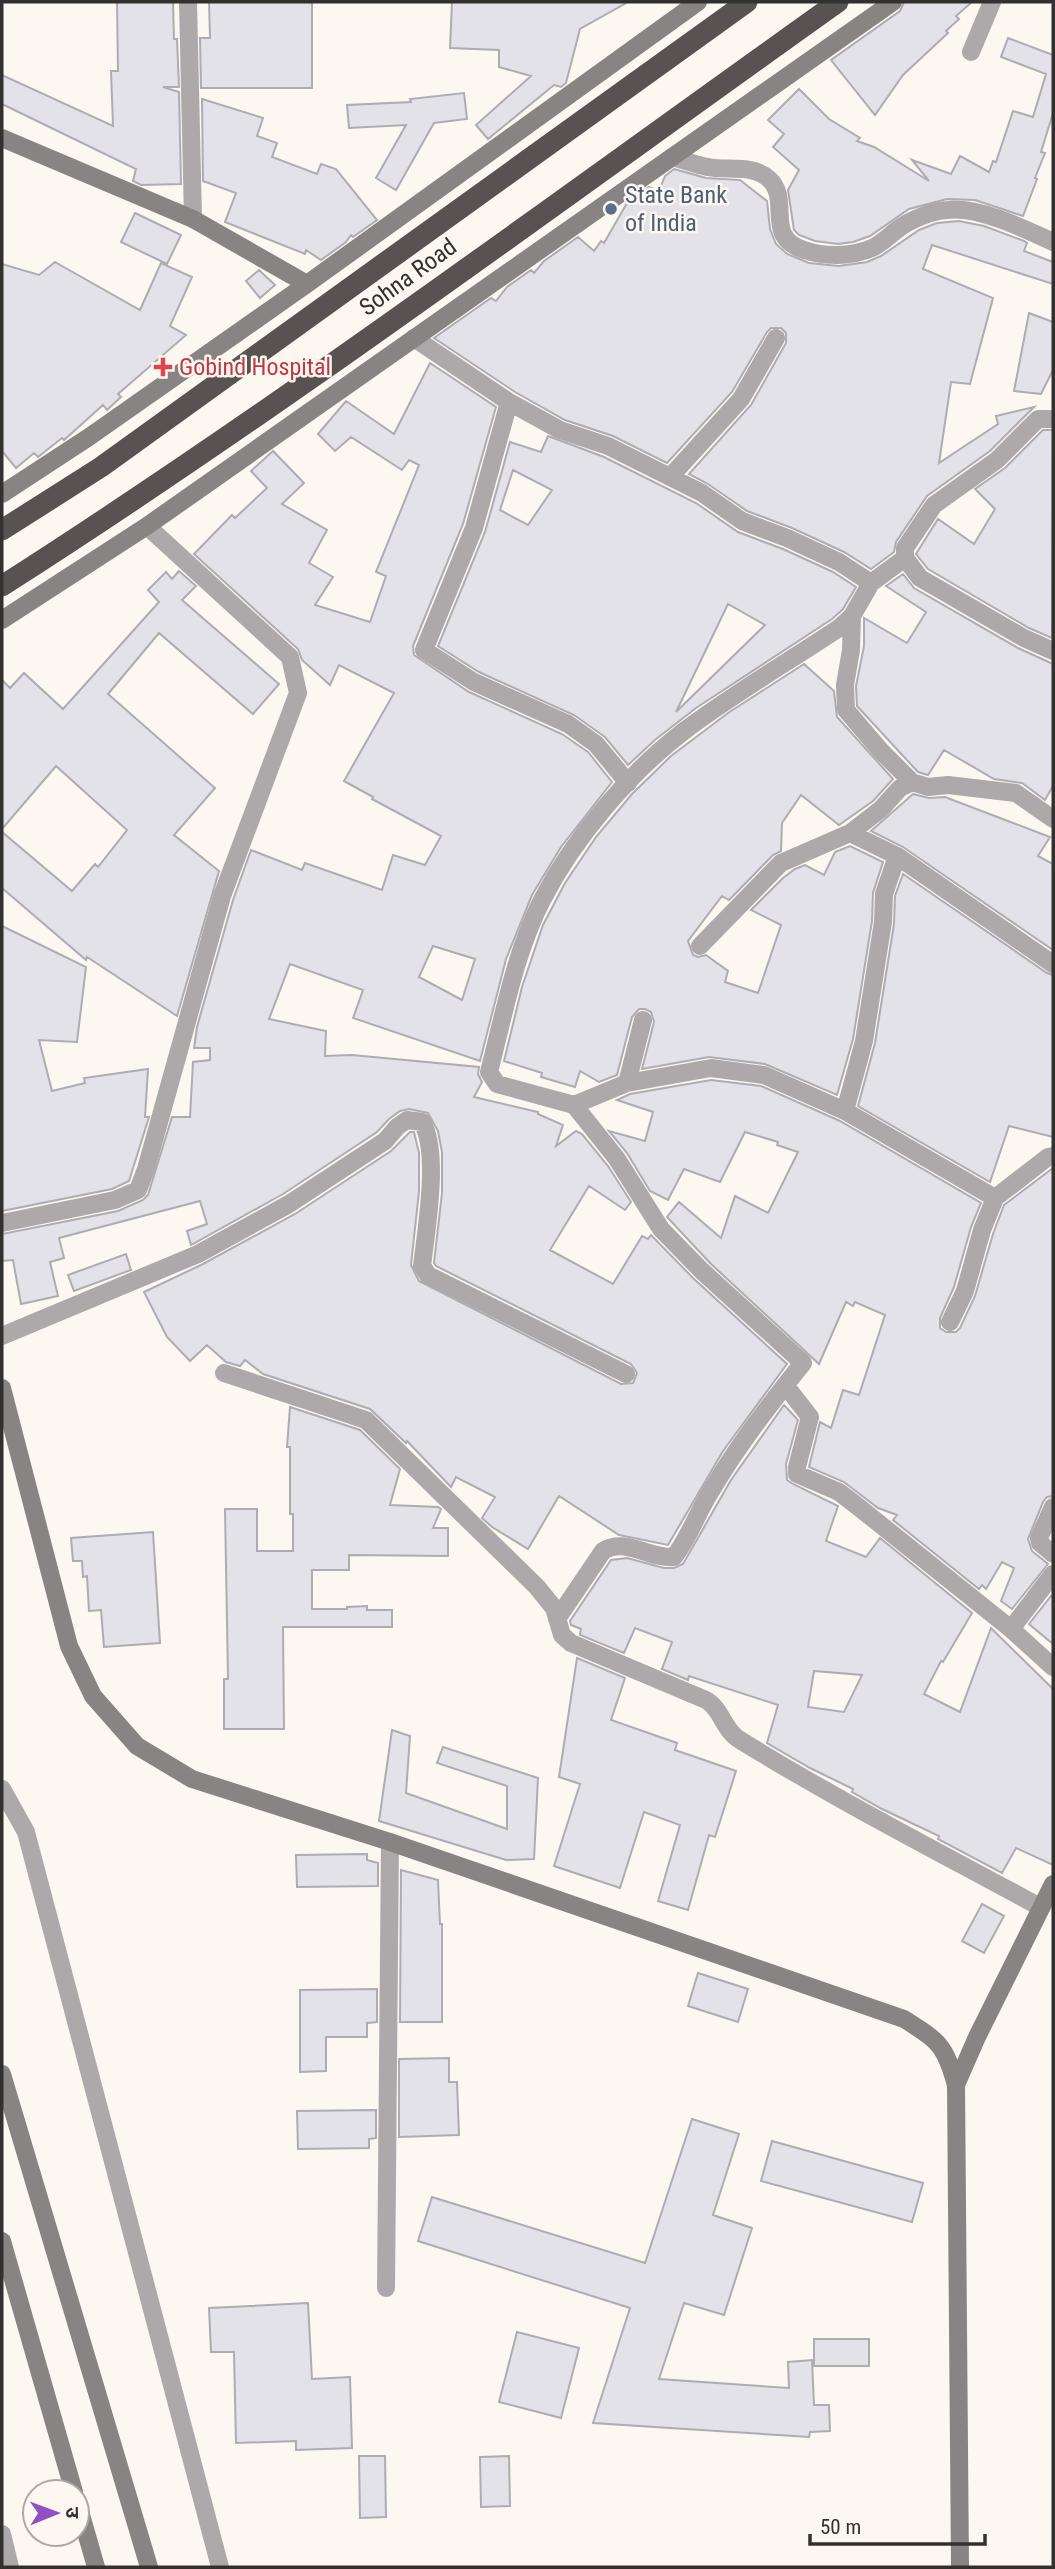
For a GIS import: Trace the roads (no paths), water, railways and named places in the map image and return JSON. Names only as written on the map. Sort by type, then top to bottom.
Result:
[{"type":"highway","name":"Sohna Road","points":[[2,530],[101,467],[747,2]]},
{"type":"highway","name":"Sohna Road","points":[[2,586],[130,504],[838,2]]},
{"type":"street","points":[[188,2],[193,219]]},
{"type":"street","points":[[2,620],[147,526],[893,2]]},
{"type":"street","points":[[971,52],[992,2]]},
{"type":"street","points":[[2,495],[307,284],[691,4]]},
{"type":"street","points":[[2,138],[193,219],[307,284]]},
{"type":"street","points":[[672,157],[709,167],[756,171],[771,180],[779,202],[778,221],[783,236],[793,246],[804,250],[835,256],[872,248],[901,226],[947,209],[962,210],[1012,223],[1053,242]]},
{"type":"street","points":[[414,338],[509,402],[560,430],[608,446],[702,493],[742,521],[839,562],[871,583]]},
{"type":"street","points":[[670,477],[741,399],[776,338]]},
{"type":"street","points":[[509,402],[474,528],[424,650],[474,682],[568,724],[596,744],[628,783]]},
{"type":"street","points":[[1053,419],[1038,419],[997,460],[934,505],[905,548],[905,558],[920,578],[1024,638],[1053,651]]},
{"type":"street","points":[[2,1223],[116,1200],[138,1190],[222,896],[298,693],[290,657],[147,526]]},
{"type":"street","points":[[557,1619],[603,1551],[612,1546],[621,1544],[661,1558],[674,1557],[688,1538],[709,1493],[766,1407],[803,1363],[702,1271],[661,1228],[617,1159],[575,1105],[497,1084],[489,1072],[529,931],[541,901],[569,852],[643,765],[685,730],[839,628],[852,617],[871,583],[905,558]]},
{"type":"street","points":[[852,617],[851,650],[845,685],[846,710],[860,729],[912,782],[928,787],[948,785],[1016,793],[1053,820]]},
{"type":"street","points":[[700,946],[781,863],[850,833],[881,809],[900,788],[912,782]]},
{"type":"street","points":[[850,833],[897,856],[1053,964]]},
{"type":"street","points":[[845,1111],[864,1041],[883,922],[884,894],[897,856]]},
{"type":"street","points":[[627,1083],[643,1020]]},
{"type":"street","points":[[575,1105],[627,1083],[711,1068],[764,1075],[845,1111],[995,1198]]},
{"type":"street","points":[[2,1336],[198,1254],[289,1204],[385,1141],[397,1127],[408,1121],[422,1122],[428,1132],[431,1194],[422,1266],[428,1275],[626,1374]]},
{"type":"street","points":[[950,1322],[965,1291],[982,1230],[995,1198],[1048,1157],[1053,1156]]},
{"type":"street","points":[[224,1373],[366,1420],[550,1601],[562,1635],[571,1643],[706,1700],[713,1704],[726,1728],[739,1740],[1040,1907]]},
{"type":"street","points":[[785,1385],[810,1417],[797,1474],[839,1492],[1010,1629],[1053,1667]]},
{"type":"street","points":[[2,1388],[69,1646],[93,1696],[137,1746],[192,1779],[390,1842],[904,2019],[932,2036],[948,2056],[956,2085],[960,2567]]},
{"type":"street","points":[[1053,1507],[1039,1538],[1040,1543],[1053,1554]]},
{"type":"street","points":[[1010,1629],[1053,1574]]},
{"type":"street","points":[[2,1789],[26,1832],[220,2567]]},
{"type":"street","points":[[386,2288],[390,1842]]},
{"type":"street","points":[[956,2085],[1053,1884]]},
{"type":"street","points":[[2,2074],[149,2567]]},
{"type":"street","points":[[2,2241],[70,2478]]},
{"type":"street","points":[[2,2534],[10,2567]]},
{"type":"street","points":[[91,2548],[96,2567]]},
{"type":"place","name":"State Bank of India","points":[[611,209]]},
{"type":"place","name":"Gobind Hospital","points":[[163,367]]}]
